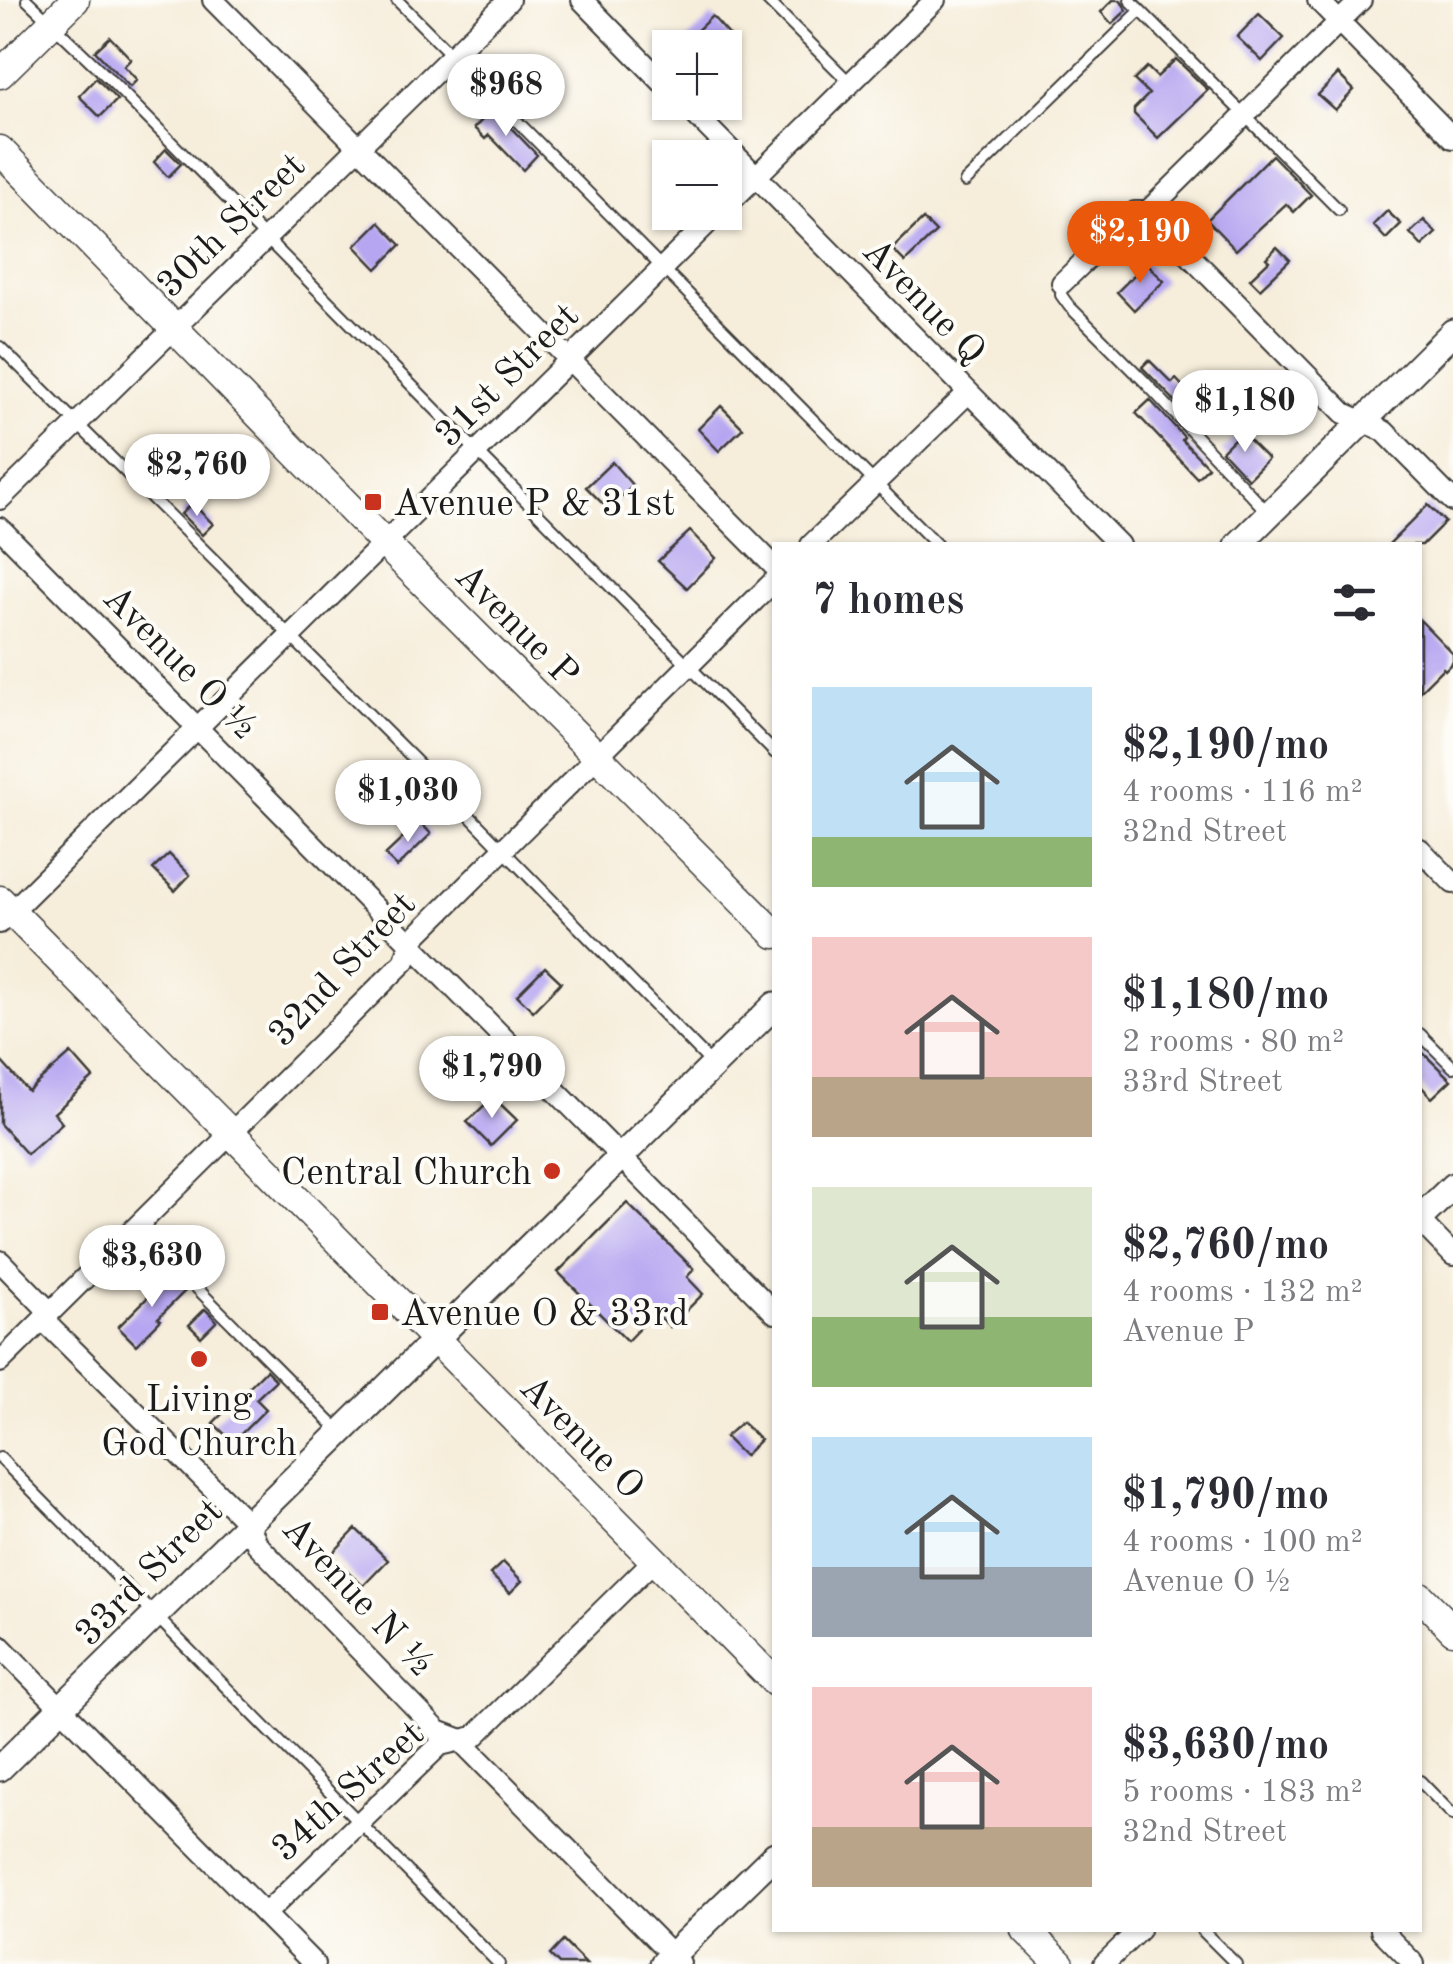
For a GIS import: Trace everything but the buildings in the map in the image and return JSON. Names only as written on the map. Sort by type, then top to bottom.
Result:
[{"type":"main road","points":[[0,74],[74,0]]},
{"type":"main road","name":"Avenue P","points":[[0,150],[384,544],[772,931]]},
{"type":"main road","name":"Avenue O","points":[[4,912],[772,1679]]},
{"type":"main road","points":[[1422,1598],[1453,1630]]},
{"type":"main road","points":[[1028,1932],[1060,1964]]},
{"type":"street","points":[[213,0],[772,565]]},
{"type":"street","name":"30th Street","points":[[0,500],[509,0]]},
{"type":"street","points":[[582,0],[652,72]]},
{"type":"street","points":[[742,190],[934,0]]},
{"type":"street","points":[[1318,0],[1453,138]]},
{"type":"street","points":[[1062,284],[1135,212],[1147,212],[1361,0]]},
{"type":"street","name":"Avenue Q","points":[[701,120],[1116,542]]},
{"type":"street","points":[[1147,212],[1344,413],[1384,431],[1453,500]]},
{"type":"street","name":"31st Street","points":[[4,912],[292,636],[701,230]]},
{"type":"street","points":[[1241,542],[1453,332]]},
{"type":"street","points":[[814,542],[968,392]]},
{"type":"street","name":"Avenue O ½","points":[[0,528],[772,1310]]},
{"type":"street","name":"32nd Street","points":[[0,1362],[405,961],[410,942],[772,583]]},
{"type":"street","points":[[1422,852],[1453,883]]},
{"type":"street","name":"33rd Street","points":[[0,1768],[772,1008]]},
{"type":"street","points":[[1422,1218],[1453,1186]]},
{"type":"street","points":[[1422,1222],[1453,1255]]},
{"type":"street","name":"Avenue N ½","points":[[0,1261],[44,1306],[53,1330],[248,1524],[256,1544],[438,1731],[459,1739],[672,1961]]},
{"type":"street","name":"34th Street","points":[[265,1914],[440,1745],[474,1737],[654,1561]]},
{"type":"street","points":[[0,1646],[314,1964]]},
{"type":"street","points":[[672,1961],[772,1858]]},
{"type":"street","points":[[1104,1964],[1137,1932]]},
{"type":"street","points":[[1383,1932],[1414,1964]]},
{"type":"lane","points":[[26,0],[100,70],[772,750]]},
{"type":"lane","points":[[397,0],[934,542]]},
{"type":"lane","points":[[767,0],[850,84]]},
{"type":"lane","points":[[1130,0],[1339,210]]},
{"type":"lane","points":[[965,182],[1140,10]]},
{"type":"lane","points":[[1062,284],[1061,295],[1068,306],[1269,514]]},
{"type":"lane","points":[[0,347],[292,636],[714,1066]]},
{"type":"lane","points":[[1422,1036],[1453,1067]]},
{"type":"lane","points":[[137,1228],[340,1433]]},
{"type":"lane","points":[[0,1458],[499,1964]]},
{"type":"lane","points":[[1422,1783],[1453,1815]]},
{"type":"lane","points":[[1204,1932],[1236,1964]]},
{"type":"place","name":"Avenue P & 31st","points":[[373,502]]},
{"type":"place","name":"Central Church","points":[[552,1171]]},
{"type":"place","name":"Avenue O & 33rd","points":[[380,1312]]},
{"type":"place","name":"Living God Church","points":[[199,1359]]}]
